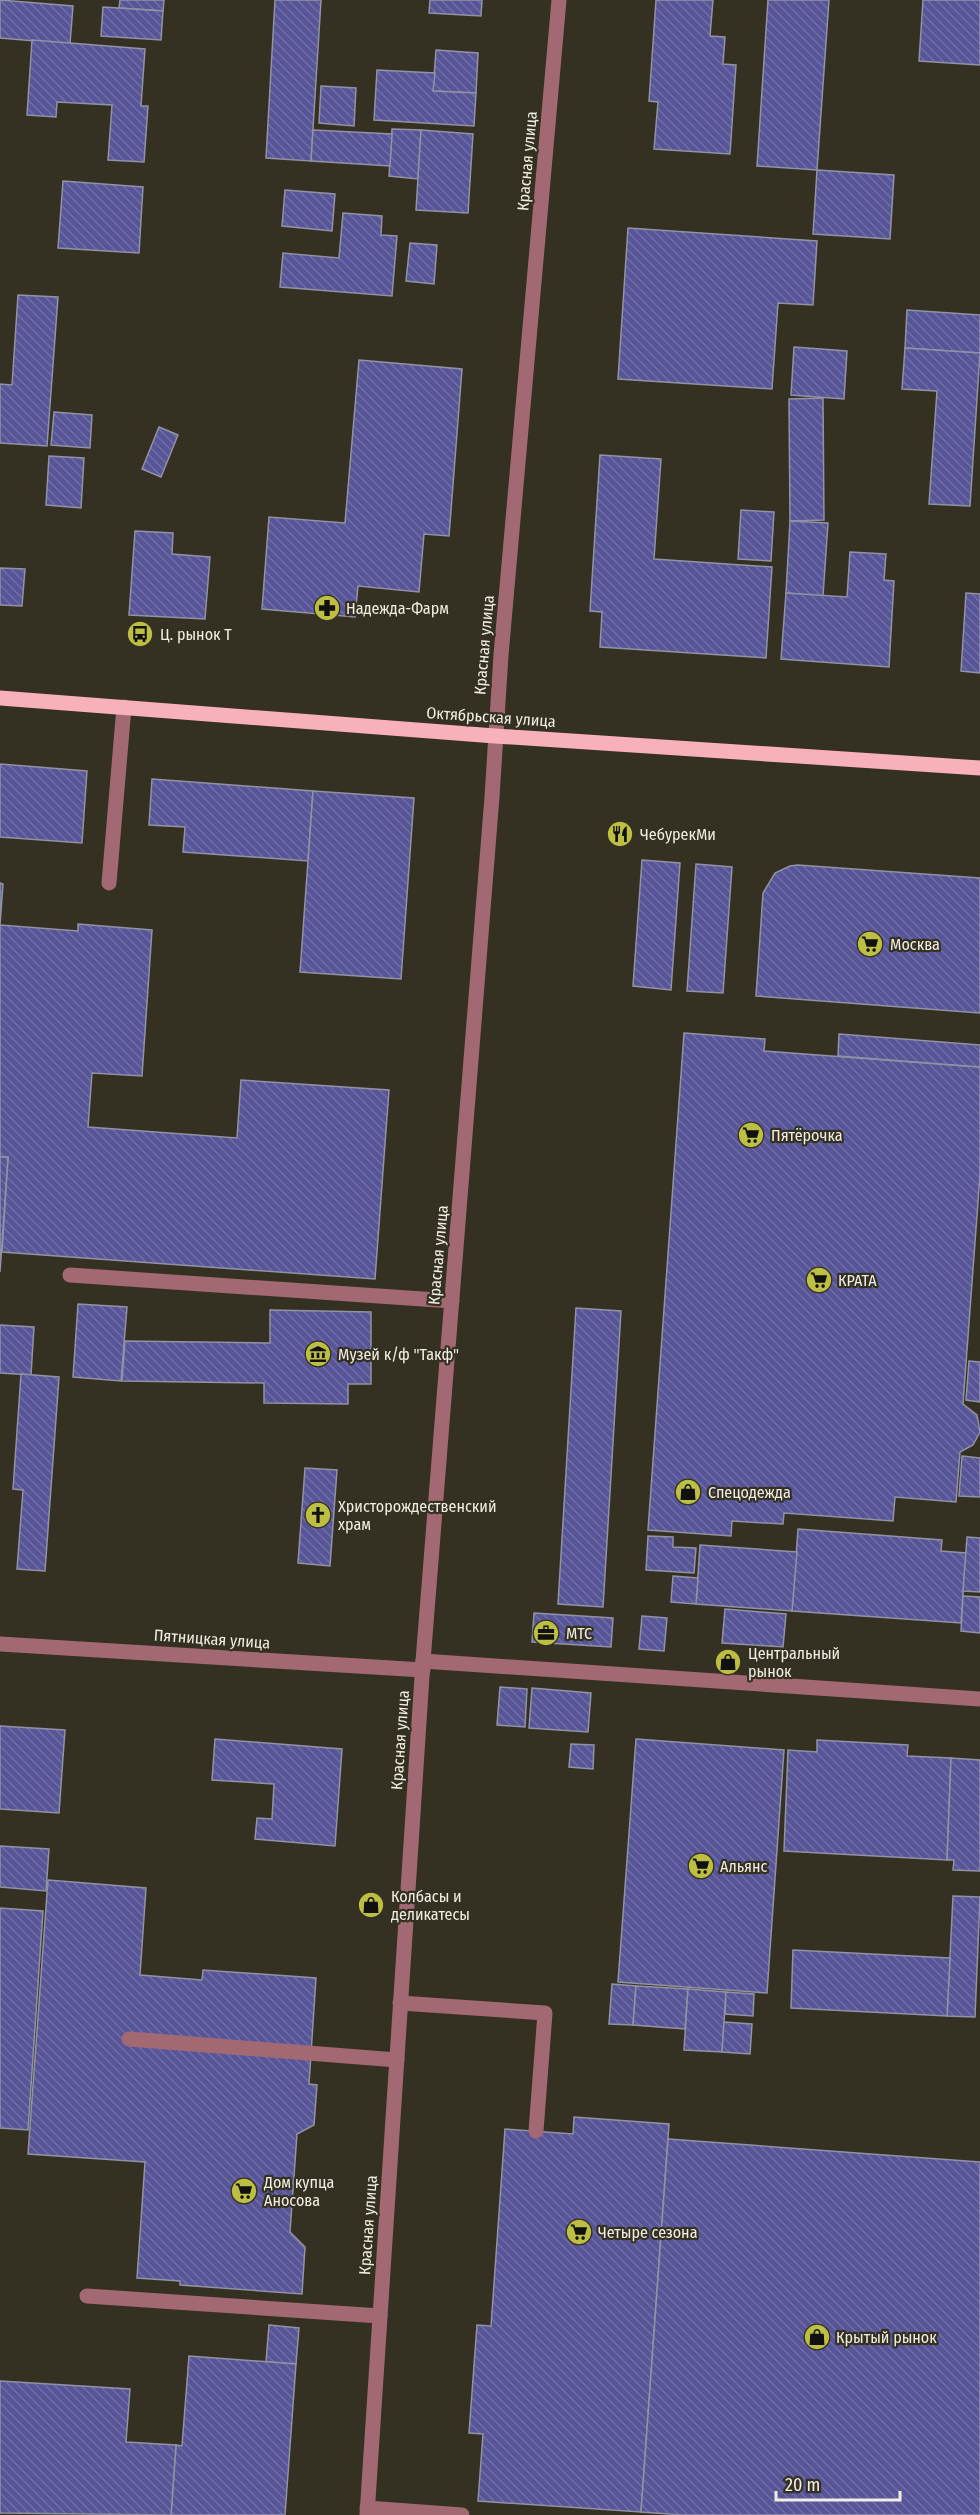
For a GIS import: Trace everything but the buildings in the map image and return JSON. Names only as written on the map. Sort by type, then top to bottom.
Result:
[{"type":"main road","name":"Октябрьская улица","points":[[0,698],[495,736],[980,768]]},
{"type":"street","name":"Красная улица","points":[[367,2512],[423,1665],[495,736],[559,0]]},
{"type":"street","points":[[110,883],[124,707]]},
{"type":"street","points":[[70,1275],[452,1301]]},
{"type":"street","name":"Пятницкая улица","points":[[0,1644],[423,1665],[980,1699]]},
{"type":"street","points":[[400,2003],[545,2013],[536,2131]]},
{"type":"street","points":[[129,2038],[397,2060]]},
{"type":"street","points":[[87,2296],[380,2316]]},
{"type":"street","points":[[367,2512],[462,2515]]},
{"type":"place","name":"Надежда-Фарм","points":[[327,608]]},
{"type":"place","name":"Ц. рынок Т","points":[[140,634]]},
{"type":"place","name":"ЧебурекМи","points":[[620,834]]},
{"type":"place","name":"Москва","points":[[870,944]]},
{"type":"place","name":"Пятёрочка","points":[[751,1135]]},
{"type":"place","name":"КРАТА","points":[[819,1280]]},
{"type":"place","name":"Музей к/ф \"Такф\"","points":[[318,1354]]},
{"type":"place","name":"Спецодежда","points":[[688,1492]]},
{"type":"place","name":"Христорождественский храм","points":[[318,1515]]},
{"type":"place","name":"МТС","points":[[546,1633]]},
{"type":"place","name":"Центральный рынок","points":[[728,1662]]},
{"type":"place","name":"Альянс","points":[[701,1866]]},
{"type":"place","name":"Колбасы и деликатесы","points":[[371,1905]]},
{"type":"place","name":"Дом купца Аносова","points":[[244,2191]]},
{"type":"place","name":"Четыре сезона","points":[[579,2232]]},
{"type":"place","name":"Крытый рынок","points":[[817,2337]]}]
